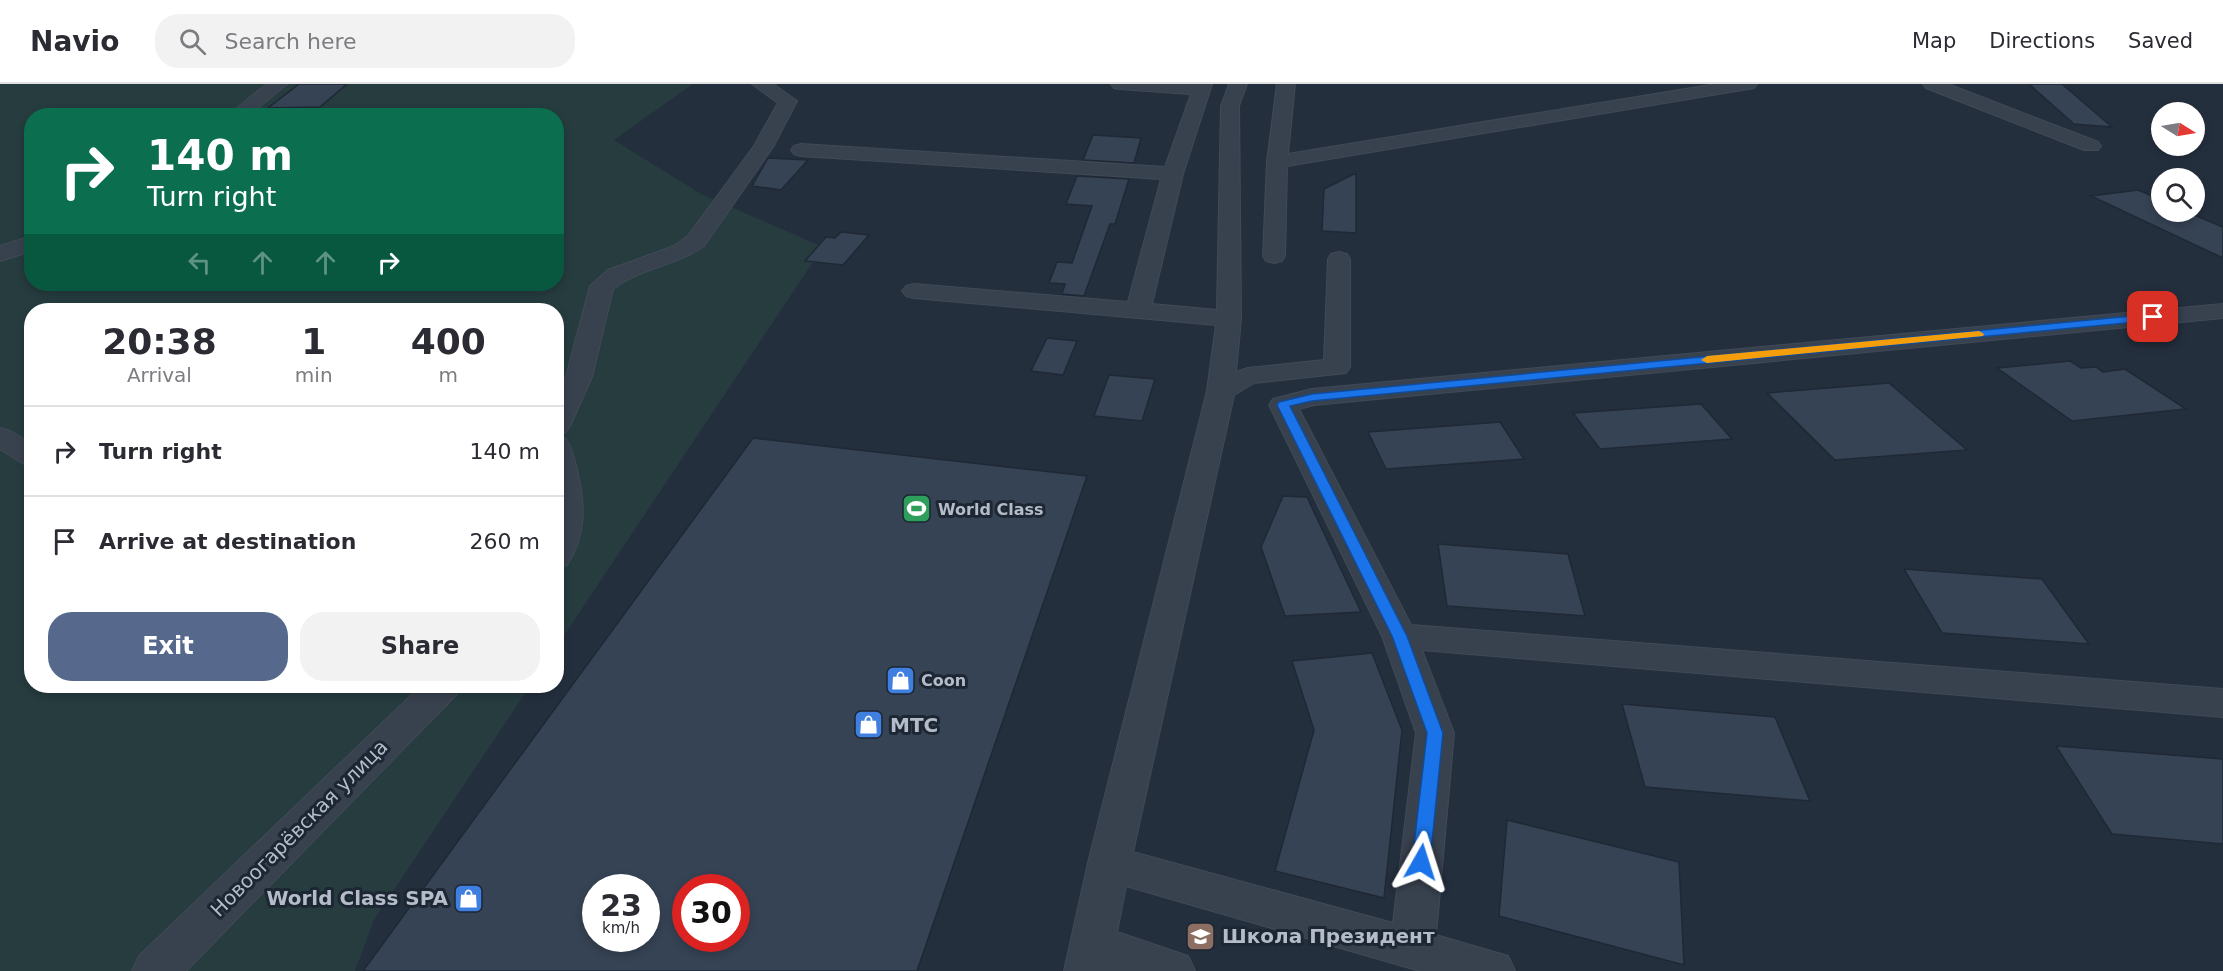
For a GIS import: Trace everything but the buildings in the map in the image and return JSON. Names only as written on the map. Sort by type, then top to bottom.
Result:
[{"type":"street","points":[[247,108],[278,84]]},
{"type":"street","points":[[564,409],[579,377],[603,286],[616,275],[682,251],[696,241],[763,147],[788,101],[761,84]]},
{"type":"street","points":[[1120,84],[1202,87],[1173,174],[1138,310]]},
{"type":"street","points":[[1172,971],[1089,958],[1109,863],[1221,391],[1229,320],[1230,106],[1238,84]]},
{"type":"street","points":[[1274,256],[1277,162],[1286,84]]},
{"type":"street","points":[[1277,162],[1748,84]]},
{"type":"street","points":[[1932,84],[2091,146]]},
{"type":"street","points":[[801,150],[1173,174]]},
{"type":"street","points":[[0,254],[24,246]]},
{"type":"street","points":[[1221,391],[1248,376],[1337,367],[1339,259]]},
{"type":"street","points":[[914,291],[1229,320]]},
{"type":"street","points":[[1412,949],[1435,733],[1399,636],[1283,405],[1312,397],[2223,311]]},
{"type":"street","points":[[0,437],[24,452]]},
{"type":"street","points":[[564,485],[570,515],[564,542]]},
{"type":"street","points":[[1399,636],[2223,703]]},
{"type":"street","name":"Новоогарёвская улица","points":[[155,971],[436,693]]},
{"type":"street","points":[[1109,863],[1492,971]]},
{"type":"green space","points":[[0,84],[693,84],[614,140],[701,194],[823,247],[564,636],[564,303],[24,303],[24,693],[525,693],[374,920],[355,971],[0,971]]},
{"type":"slow traffic","points":[[1707,360],[1979,334]]},
{"type":"place","name":"World Class","points":[[917,509]]},
{"type":"place","name":"Coon","points":[[900,680]]},
{"type":"place","name":"МТС","points":[[869,725]]},
{"type":"place","name":"World Class SPA","points":[[469,898]]},
{"type":"place","name":"Школа Президент","points":[[1201,936]]},
{"type":"route","points":[[1421,862],[1435,733],[1399,636],[1283,405],[1312,397],[2153,317]]}]
